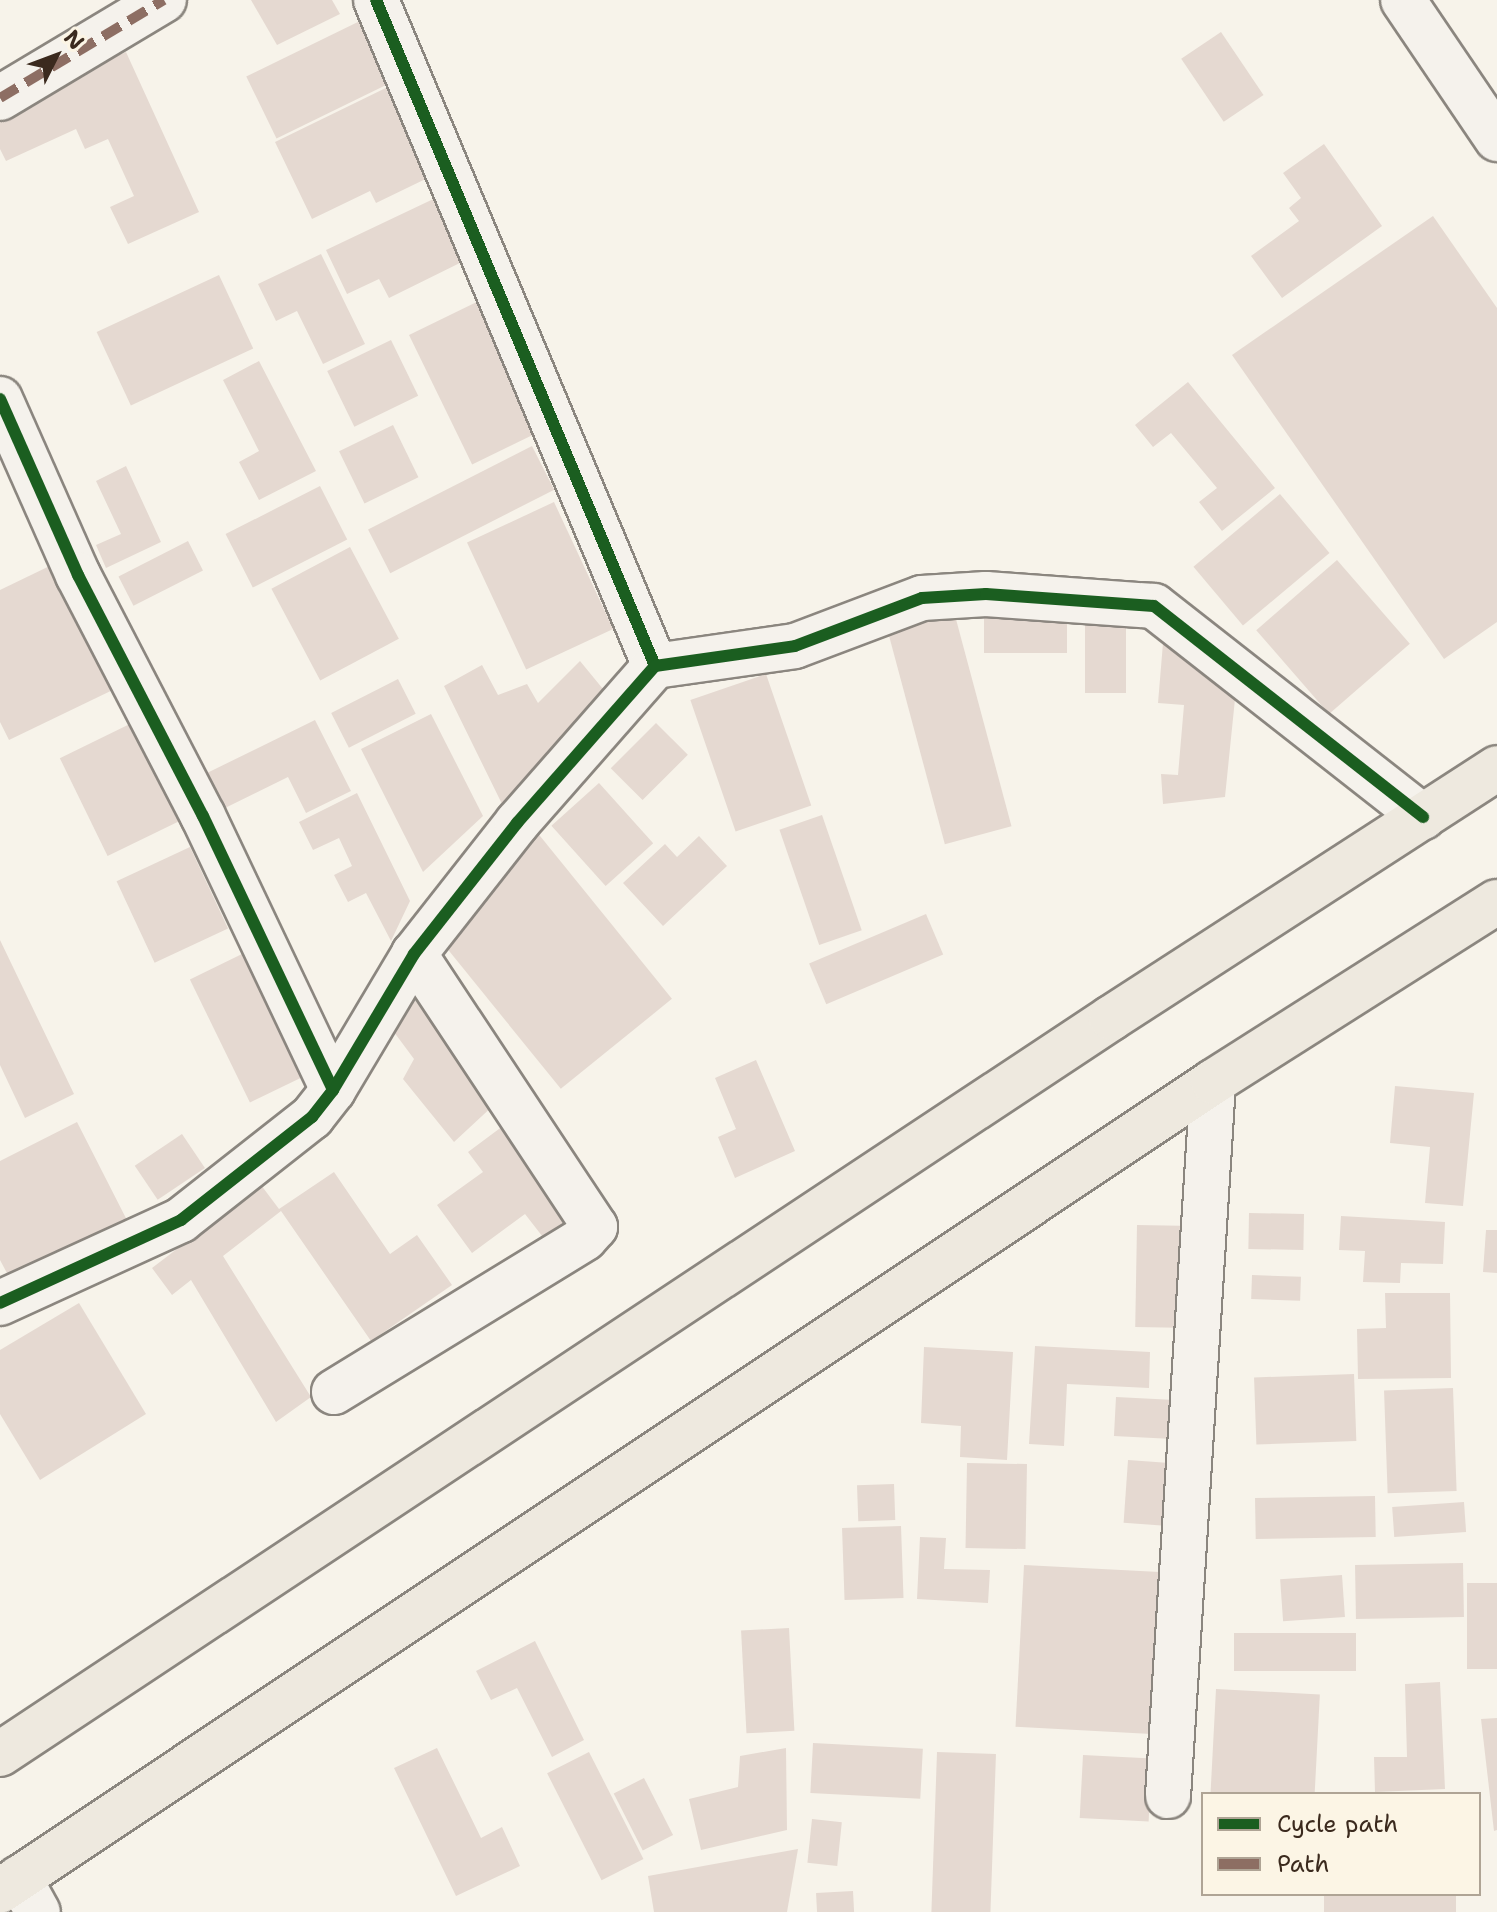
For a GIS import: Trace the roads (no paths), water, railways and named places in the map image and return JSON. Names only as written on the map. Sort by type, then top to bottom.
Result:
[{"type":"main road","points":[[0,1754],[1111,1018],[1497,768]]},
{"type":"main road","points":[[19,1894],[1213,1082],[1497,902]]},
{"type":"street","points":[[0,98],[164,0]]},
{"type":"street","points":[[376,0],[655,666]]},
{"type":"street","points":[[1403,0],[1497,139]]},
{"type":"street","points":[[0,399],[78,575],[203,816],[333,1090]]},
{"type":"street","points":[[0,1303],[181,1220],[312,1117],[333,1090],[414,954],[517,823],[655,666],[795,646],[922,598],[986,594],[1154,606],[1423,817]]},
{"type":"street","points":[[334,1392],[585,1238],[595,1227],[414,954]]},
{"type":"street","points":[[1168,1796],[1213,1082]]}]
